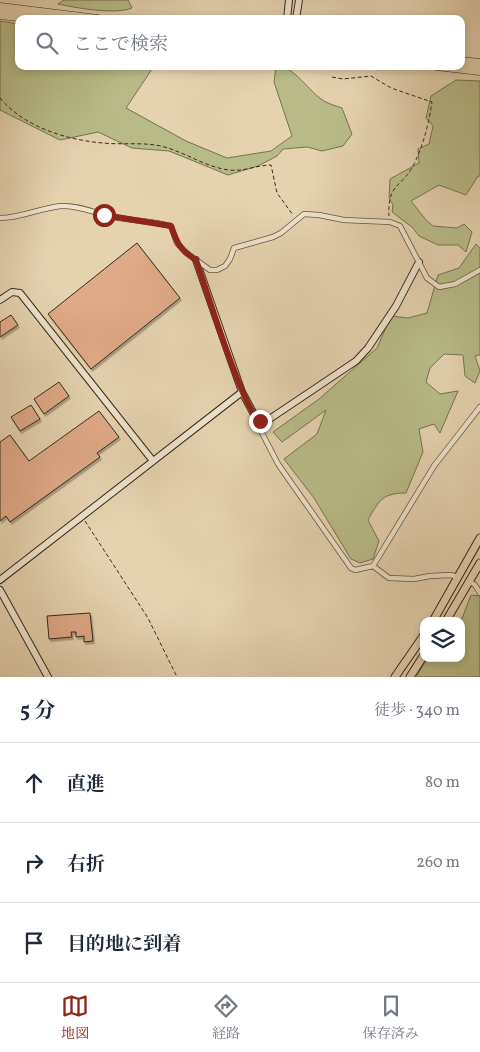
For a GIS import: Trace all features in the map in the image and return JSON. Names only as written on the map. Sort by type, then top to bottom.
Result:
[{"type":"highway","points":[[0,7],[65,15]]},
{"type":"highway","points":[[0,15],[15,17]]},
{"type":"highway","points":[[465,61],[480,63]]},
{"type":"highway","points":[[465,69],[480,71]]},
{"type":"main road","points":[[435,617],[480,538]]},
{"type":"main road","points":[[448,617],[480,563]]},
{"type":"main road","points":[[395,677],[420,641]]},
{"type":"main road","points":[[410,677],[420,661]]},
{"type":"street","points":[[287,15],[289,0]]},
{"type":"street","points":[[297,15],[299,0]]},
{"type":"street","points":[[0,218],[59,206],[76,206],[113,217],[161,223],[171,226],[177,243],[184,252],[210,270],[217,270],[225,266],[234,248],[273,237],[304,214],[344,220],[389,222],[400,226],[427,278],[439,287],[455,284],[480,270]]},
{"type":"street","points":[[196,260],[242,392],[256,418],[260,421],[261,431],[278,464],[351,568],[355,570],[374,566],[434,466],[480,408]]},
{"type":"street","points":[[260,421],[268,420],[356,361],[368,348],[396,306],[419,262]]},
{"type":"street","points":[[0,300],[12,292],[20,293],[153,461]]},
{"type":"street","points":[[0,580],[242,392]]},
{"type":"street","points":[[374,566],[389,578],[459,577]]},
{"type":"street","points":[[470,581],[480,593]]},
{"type":"street","points":[[0,590],[48,677]]},
{"type":"path","points":[[332,77],[343,79],[370,76],[391,88],[432,102],[425,134],[416,161],[389,197],[389,222]]},
{"type":"path","points":[[0,98],[22,118],[44,129],[76,138],[103,143],[140,143],[161,146],[220,169],[232,171],[271,165],[277,193],[297,220]]},
{"type":"path","points":[[82,516],[148,618],[177,677]]},
{"type":"green space","points":[[64,0],[128,0],[132,8],[106,11],[58,4]]},
{"type":"green space","points":[[0,21],[15,23],[15,70],[151,70],[126,108],[186,141],[227,158],[271,151],[292,136],[274,82],[276,70],[290,70],[318,97],[342,108],[352,134],[343,146],[322,151],[307,147],[283,149],[277,156],[258,166],[228,175],[169,151],[132,148],[98,132],[60,140],[0,110]]},
{"type":"green space","points":[[456,80],[480,81],[480,176],[478,176],[466,195],[439,185],[411,201],[433,226],[457,228],[464,224],[472,232],[466,252],[458,245],[438,245],[419,236],[412,227],[392,212],[393,205],[389,198],[390,179],[419,163],[418,149],[429,144],[433,126],[426,118],[431,96]]},
{"type":"green space","points":[[476,244],[480,248],[480,355],[475,356],[480,371],[475,383],[465,376],[463,355],[444,354],[430,368],[426,382],[440,394],[458,391],[440,433],[434,424],[419,429],[423,452],[406,493],[387,496],[375,507],[368,520],[379,541],[373,559],[360,563],[351,559],[314,498],[284,459],[317,434],[326,410],[282,442],[273,432],[319,399],[377,348],[391,316],[408,318],[427,313],[438,275],[459,268]]},
{"type":"green space","points":[[471,595],[480,596],[480,677],[416,677],[426,662],[465,662],[465,617],[463,617]]},
{"type":"building","points":[[137,243],[180,298],[91,369],[48,314]]},
{"type":"building","points":[[11,315],[18,325],[0,337],[0,322]]},
{"type":"building","points":[[59,382],[69,396],[44,414],[34,399]]},
{"type":"building","points":[[31,405],[40,419],[20,431],[11,417]]},
{"type":"building","points":[[99,411],[119,437],[97,453],[100,457],[10,522],[6,516],[0,521],[0,442],[10,435],[29,461]]},
{"type":"building","points":[[90,613],[93,641],[84,642],[84,636],[76,637],[76,632],[71,632],[72,637],[49,639],[47,616]]},
{"type":"route","points":[[104,215],[171,226],[177,243],[184,252],[196,260],[242,392],[257,420],[260,421]]}]
